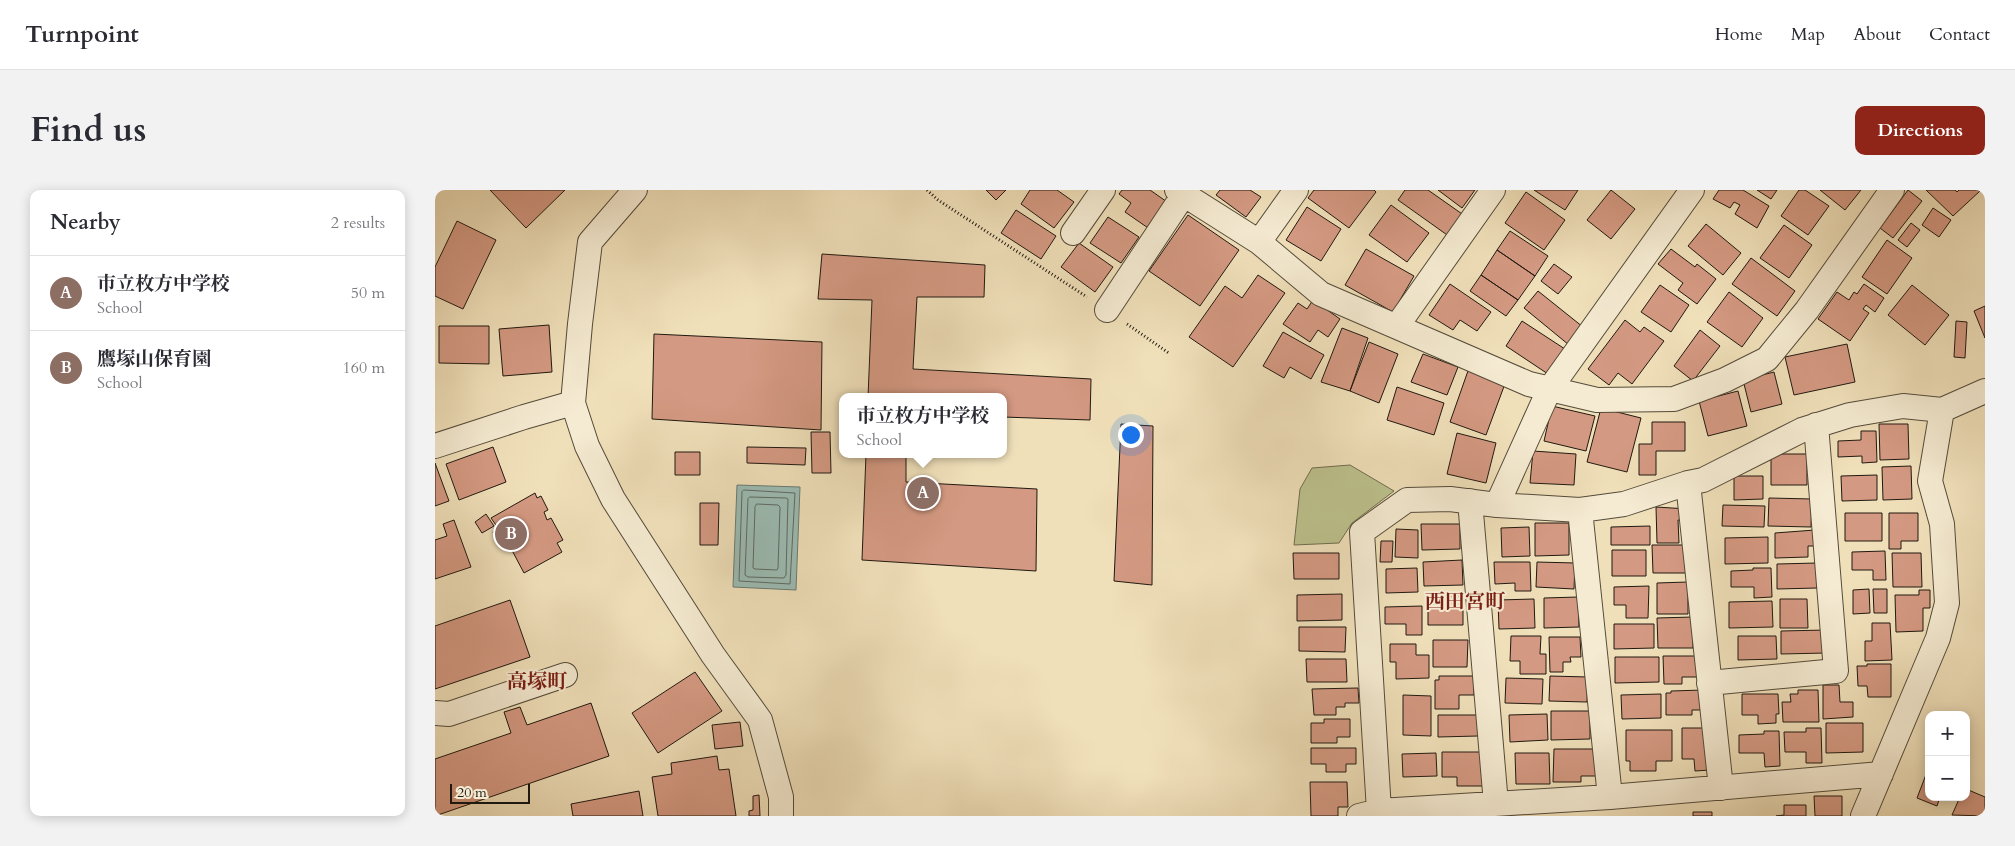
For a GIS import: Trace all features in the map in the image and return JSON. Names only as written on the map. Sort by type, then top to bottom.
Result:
[{"type":"street","points":[[635,190],[590,242],[573,403],[587,446],[613,500],[713,655],[760,720],[781,797],[781,816]]},
{"type":"street","points":[[1073,233],[1103,190]]},
{"type":"street","points":[[1259,242],[1296,190]]},
{"type":"street","points":[[1397,326],[1493,190]]},
{"type":"street","points":[[1497,505],[1549,390],[1692,190]]},
{"type":"street","points":[[1107,310],[1180,192],[1259,242],[1321,294],[1529,384],[1597,400],[1673,399],[1725,380],[1767,359],[1807,310],[1893,190]]},
{"type":"street","points":[[1881,774],[1610,797],[1369,813],[1362,532],[1407,500],[1451,499],[1497,505],[1580,510],[1624,504],[1687,482],[1703,480],[1802,430],[1816,425],[1850,415],[1903,406],[1941,410],[1985,391]]},
{"type":"street","points":[[435,446],[573,403]]},
{"type":"street","points":[[1863,816],[1938,638],[1947,602],[1941,524],[1930,481],[1941,410]]},
{"type":"street","points":[[1709,683],[1836,671],[1816,425]]},
{"type":"street","points":[[1687,482],[1721,788]]},
{"type":"street","points":[[1470,501],[1496,804]]},
{"type":"street","points":[[1580,510],[1610,797]]},
{"type":"street","points":[[435,713],[449,714],[565,675]]},
{"type":"path","points":[[927,190],[939,200],[1107,310],[1170,354]]},
{"type":"green space","points":[[1350,465],[1394,491],[1352,523],[1339,543],[1294,545],[1300,489],[1312,468]]},
{"type":"water","points":[[737,485],[800,487],[796,590],[733,587]]},
{"type":"building","points":[[490,190],[565,190],[526,228]]},
{"type":"building","points":[[986,190],[1006,190],[996,200]]},
{"type":"building","points":[[1030,190],[1057,190],[1074,202],[1054,228],[1021,204]]},
{"type":"building","points":[[1122,190],[1150,190],[1170,204],[1151,230],[1125,212],[1131,203],[1119,194]]},
{"type":"building","points":[[1220,190],[1250,190],[1261,197],[1246,217],[1216,195]]},
{"type":"building","points":[[1314,190],[1374,190],[1376,192],[1349,228],[1308,198]]},
{"type":"building","points":[[1405,190],[1428,190],[1465,216],[1450,237],[1398,200]]},
{"type":"building","points":[[1438,190],[1475,190],[1462,208]]},
{"type":"building","points":[[1534,190],[1578,190],[1565,210]]},
{"type":"building","points":[[1611,190],[1635,209],[1611,239],[1587,220]]},
{"type":"building","points":[[1719,190],[1743,190],[1769,206],[1757,228],[1735,214],[1740,205],[1734,202],[1730,208],[1713,199]]},
{"type":"building","points":[[1757,190],[1777,190],[1771,199]]},
{"type":"building","points":[[1799,190],[1805,190],[1829,206],[1808,235],[1781,216]]},
{"type":"building","points":[[1820,190],[1861,190],[1845,210]]},
{"type":"building","points":[[1908,190],[1922,201],[1893,238],[1880,228]]},
{"type":"building","points":[[1926,190],[1955,190],[1957,192],[1959,190],[1981,190],[1953,216]]},
{"type":"building","points":[[1526,192],[1565,220],[1544,250],[1505,223]]},
{"type":"building","points":[[1391,205],[1429,233],[1407,262],[1369,235]]},
{"type":"building","points":[[1307,207],[1341,229],[1321,261],[1286,240]]},
{"type":"building","points":[[1933,208],[1951,220],[1939,237],[1922,225]]},
{"type":"building","points":[[1016,210],[1056,236],[1041,259],[1001,233]]},
{"type":"building","points":[[1188,215],[1239,250],[1200,306],[1149,271]]},
{"type":"building","points":[[1108,217],[1139,237],[1121,263],[1090,243]]},
{"type":"building","points":[[457,221],[496,240],[463,309],[435,296],[435,267]]},
{"type":"building","points":[[1911,223],[1920,230],[1907,247],[1898,240]]},
{"type":"building","points":[[1706,224],[1741,253],[1723,275],[1688,246]]},
{"type":"building","points":[[1784,225],[1812,245],[1789,278],[1760,258]]},
{"type":"building","points":[[1510,231],[1548,256],[1535,276],[1497,250]]},
{"type":"building","points":[[1887,240],[1912,258],[1887,294],[1862,277]]},
{"type":"building","points":[[1079,243],[1113,267],[1095,292],[1061,267]]},
{"type":"building","points":[[1366,249],[1414,276],[1393,312],[1345,285]]},
{"type":"building","points":[[1671,249],[1695,267],[1697,264],[1716,279],[1697,304],[1678,290],[1683,283],[1658,264]]},
{"type":"building","points":[[1497,250],[1535,276],[1518,300],[1481,275]]},
{"type":"building","points":[[822,254],[985,265],[984,297],[917,297],[913,369],[1091,379],[1090,420],[1007,417],[1007,393],[868,393],[872,300],[818,299]]},
{"type":"building","points":[[1751,258],[1795,291],[1777,316],[1732,284]]},
{"type":"building","points":[[1554,264],[1572,277],[1558,294],[1541,281]]},
{"type":"building","points":[[1258,275],[1285,293],[1233,367],[1189,337],[1225,286],[1242,298]]},
{"type":"building","points":[[1481,275],[1518,300],[1506,316],[1470,291]]},
{"type":"building","points":[[1450,284],[1491,312],[1477,331],[1460,320],[1453,330],[1429,315]]},
{"type":"building","points":[[1864,284],[1884,298],[1875,312],[1866,305],[1863,309],[1869,313],[1850,341],[1818,319],[1837,292],[1849,300],[1854,292],[1857,294]]},
{"type":"building","points":[[1660,285],[1689,305],[1671,332],[1641,312]]},
{"type":"building","points":[[1912,285],[1949,315],[1925,345],[1888,315]]},
{"type":"building","points":[[1538,291],[1583,327],[1569,345],[1524,308]]},
{"type":"building","points":[[1729,292],[1763,318],[1742,347],[1707,322]]},
{"type":"building","points":[[1313,300],[1340,319],[1328,337],[1318,330],[1310,342],[1283,324],[1298,303],[1307,309]]},
{"type":"building","points":[[1985,306],[1985,338],[1974,311]]},
{"type":"building","points":[[1625,320],[1640,332],[1644,327],[1664,341],[1632,384],[1618,373],[1609,385],[1588,369]]},
{"type":"building","points":[[1522,321],[1568,351],[1551,376],[1506,346]]},
{"type":"building","points":[[1956,321],[1967,322],[1965,358],[1954,357]]},
{"type":"building","points":[[549,325],[552,372],[503,376],[499,329]]},
{"type":"building","points":[[439,326],[489,326],[489,364],[439,363]]},
{"type":"building","points":[[1342,328],[1368,338],[1350,391],[1321,382]]},
{"type":"building","points":[[1700,330],[1720,346],[1693,381],[1674,366]]},
{"type":"building","points":[[1283,332],[1324,355],[1311,379],[1290,367],[1284,378],[1263,366]]},
{"type":"building","points":[[654,334],[822,342],[821,430],[652,419]]},
{"type":"building","points":[[1369,342],[1398,354],[1379,403],[1350,391]]},
{"type":"building","points":[[1847,344],[1855,382],[1794,395],[1785,357]]},
{"type":"building","points":[[1423,354],[1458,367],[1447,395],[1411,382]]},
{"type":"building","points":[[1469,368],[1506,381],[1486,435],[1450,422]]},
{"type":"building","points":[[1774,372],[1782,404],[1751,412],[1743,380]]},
{"type":"building","points":[[1397,387],[1444,403],[1434,435],[1387,420]]},
{"type":"building","points":[[1738,391],[1747,426],[1708,436],[1699,401]]},
{"type":"building","points":[[1552,406],[1595,416],[1586,451],[1544,441]]},
{"type":"building","points":[[1601,408],[1641,418],[1627,472],[1587,462]]},
{"type":"building","points":[[1652,422],[1685,422],[1685,451],[1656,451],[1656,475],[1639,475],[1639,444],[1652,444]]},
{"type":"building","points":[[1121,424],[1153,426],[1152,585],[1114,581]]},
{"type":"building","points":[[1879,424],[1908,424],[1909,459],[1880,460]]},
{"type":"building","points":[[1861,431],[1876,431],[1877,462],[1862,463],[1862,456],[1838,457],[1838,441],[1861,440]]},
{"type":"building","points":[[811,432],[830,432],[831,473],[812,473]]},
{"type":"building","points":[[1457,433],[1496,443],[1486,483],[1447,474]]},
{"type":"building","points":[[493,447],[506,482],[459,500],[446,464]]},
{"type":"building","points":[[747,447],[806,448],[805,465],[747,463]]},
{"type":"building","points":[[1533,451],[1576,454],[1574,485],[1530,483]]},
{"type":"building","points":[[675,452],[700,452],[700,475],[675,475]]},
{"type":"building","points":[[1771,454],[1807,454],[1807,485],[1771,485]]},
{"type":"building","points":[[866,458],[906,458],[906,482],[1037,489],[1036,571],[862,560]]},
{"type":"building","points":[[435,463],[449,501],[435,506]]},
{"type":"building","points":[[1911,466],[1912,499],[1883,500],[1882,467]]},
{"type":"building","points":[[1877,475],[1877,500],[1842,501],[1841,476]]},
{"type":"building","points":[[1734,476],[1763,476],[1763,499],[1734,500]]},
{"type":"building","points":[[535,493],[537,498],[541,496],[548,510],[544,512],[547,520],[551,518],[563,540],[557,543],[562,552],[524,573],[506,539],[499,544],[493,532],[498,528],[491,518]]},
{"type":"building","points":[[1769,498],[1812,499],[1811,527],[1768,526]]},
{"type":"building","points":[[700,503],[719,503],[718,545],[700,545]]},
{"type":"building","points":[[1723,505],[1765,506],[1764,527],[1722,526]]},
{"type":"building","points":[[1656,507],[1688,509],[1688,520],[1678,520],[1679,543],[1657,543]]},
{"type":"building","points":[[1845,513],[1882,513],[1882,541],[1845,541]]},
{"type":"building","points":[[1889,513],[1918,513],[1918,541],[1901,541],[1901,549],[1889,549]]},
{"type":"building","points":[[486,514],[494,526],[482,533],[475,522]]},
{"type":"building","points":[[454,520],[471,567],[435,579],[435,540],[447,536],[443,524]]},
{"type":"building","points":[[1535,523],[1569,523],[1569,555],[1535,556]]},
{"type":"building","points":[[1421,524],[1460,524],[1460,549],[1422,550]]},
{"type":"building","points":[[1650,526],[1650,545],[1611,545],[1611,527]]},
{"type":"building","points":[[1529,527],[1530,556],[1502,557],[1501,528]]},
{"type":"building","points":[[1396,529],[1418,530],[1418,558],[1395,557]]},
{"type":"building","points":[[1815,530],[1815,546],[1808,546],[1808,557],[1775,558],[1775,533]]},
{"type":"building","points":[[1768,537],[1768,563],[1725,564],[1725,538]]},
{"type":"building","points":[[1381,541],[1393,541],[1392,562],[1380,562]]},
{"type":"building","points":[[1652,545],[1687,545],[1688,573],[1653,573]]},
{"type":"building","points":[[1612,550],[1646,550],[1646,576],[1612,576]]},
{"type":"building","points":[[1885,551],[1886,580],[1873,580],[1873,570],[1852,570],[1852,552]]},
{"type":"building","points":[[1293,553],[1339,553],[1339,579],[1294,579]]},
{"type":"building","points":[[1892,553],[1921,553],[1922,587],[1893,587]]},
{"type":"building","points":[[1462,560],[1463,585],[1424,586],[1423,562]]},
{"type":"building","points":[[1494,562],[1530,562],[1531,591],[1515,591],[1515,583],[1495,584]]},
{"type":"building","points":[[1537,562],[1575,563],[1574,589],[1536,587]]},
{"type":"building","points":[[1817,563],[1817,588],[1777,589],[1777,564]]},
{"type":"building","points":[[1417,568],[1418,592],[1386,593],[1386,569]]},
{"type":"building","points":[[1753,568],[1771,568],[1772,597],[1754,598],[1754,587],[1731,587],[1731,571],[1753,570]]},
{"type":"building","points":[[1688,582],[1688,614],[1657,614],[1657,583]]},
{"type":"building","points":[[1649,586],[1648,618],[1626,618],[1626,605],[1614,605],[1614,587]]},
{"type":"building","points":[[1869,589],[1870,613],[1853,614],[1853,590]]},
{"type":"building","points":[[1873,589],[1887,589],[1887,613],[1874,613]]},
{"type":"building","points":[[1919,590],[1930,590],[1930,608],[1923,608],[1923,631],[1896,632],[1895,595],[1919,595]]},
{"type":"building","points":[[1342,594],[1342,620],[1297,621],[1297,595]]},
{"type":"building","points":[[1428,596],[1463,596],[1463,625],[1428,625]]},
{"type":"building","points":[[1578,597],[1579,627],[1544,628],[1544,598]]},
{"type":"building","points":[[1534,599],[1535,628],[1499,629],[1498,600]]},
{"type":"building","points":[[1780,599],[1807,599],[1808,628],[1780,628]]},
{"type":"building","points":[[510,600],[530,657],[435,689],[435,626]]},
{"type":"building","points":[[1772,601],[1773,627],[1729,628],[1729,602]]},
{"type":"building","points":[[1422,606],[1422,635],[1406,635],[1406,624],[1385,624],[1385,607]]},
{"type":"building","points":[[1693,617],[1693,648],[1658,648],[1657,618]]},
{"type":"building","points":[[1872,623],[1890,623],[1892,660],[1865,661],[1865,641],[1872,641]]},
{"type":"building","points":[[1614,624],[1654,624],[1654,648],[1614,649]]},
{"type":"building","points":[[1299,627],[1346,627],[1345,652],[1299,651]]},
{"type":"building","points":[[1826,630],[1826,653],[1781,654],[1781,631]]},
{"type":"building","points":[[1511,636],[1541,636],[1540,654],[1546,654],[1546,674],[1520,674],[1520,661],[1510,661]]},
{"type":"building","points":[[1738,636],[1776,636],[1777,659],[1738,660]]},
{"type":"building","points":[[1549,637],[1580,637],[1581,657],[1570,657],[1571,662],[1563,662],[1563,672],[1550,672]]},
{"type":"building","points":[[1433,640],[1468,640],[1467,667],[1433,667]]},
{"type":"building","points":[[1390,644],[1416,644],[1416,655],[1429,655],[1429,678],[1396,679],[1396,662],[1390,662]]},
{"type":"building","points":[[1663,656],[1702,656],[1702,677],[1682,677],[1682,684],[1664,684]]},
{"type":"building","points":[[1615,657],[1659,657],[1659,682],[1615,683]]},
{"type":"building","points":[[1306,659],[1346,659],[1347,682],[1307,682]]},
{"type":"building","points":[[1867,664],[1891,664],[1891,697],[1868,697],[1867,686],[1858,686],[1857,666],[1867,666]]},
{"type":"building","points":[[695,672],[722,711],[658,753],[632,713]]},
{"type":"building","points":[[1439,676],[1474,676],[1474,695],[1459,695],[1459,709],[1435,709],[1435,680],[1439,680]]},
{"type":"building","points":[[1550,676],[1588,677],[1587,702],[1549,701]]},
{"type":"building","points":[[1506,678],[1543,679],[1542,704],[1505,703]]},
{"type":"building","points":[[1823,685],[1839,685],[1840,702],[1853,702],[1853,717],[1823,719]]},
{"type":"building","points":[[1358,688],[1359,703],[1345,703],[1345,707],[1336,707],[1336,715],[1314,715],[1312,689]]},
{"type":"building","points":[[1703,690],[1704,710],[1692,710],[1692,715],[1666,715],[1666,693],[1671,693],[1671,691]]},
{"type":"building","points":[[1798,690],[1818,690],[1819,722],[1783,722],[1782,702],[1791,702],[1790,694],[1798,694]]},
{"type":"building","points":[[1661,694],[1661,718],[1622,719],[1621,695]]},
{"type":"building","points":[[1742,694],[1778,694],[1779,714],[1776,714],[1776,723],[1758,724],[1758,715],[1742,715]]},
{"type":"building","points":[[1403,695],[1431,696],[1431,736],[1403,735]]},
{"type":"building","points":[[591,703],[609,756],[435,816],[435,759],[511,733],[504,712],[520,707],[527,725]]},
{"type":"building","points":[[1551,711],[1590,711],[1590,739],[1551,740]]},
{"type":"building","points":[[1547,714],[1548,740],[1510,742],[1509,715]]},
{"type":"building","points":[[1438,715],[1478,715],[1478,736],[1438,737]]},
{"type":"building","points":[[1324,719],[1350,719],[1350,737],[1337,737],[1337,743],[1311,743],[1311,723],[1324,723]]},
{"type":"building","points":[[740,722],[743,746],[715,749],[712,725]]},
{"type":"building","points":[[1826,723],[1863,723],[1863,752],[1826,753]]},
{"type":"building","points":[[1682,728],[1709,728],[1710,770],[1695,771],[1694,759],[1682,759]]},
{"type":"building","points":[[1806,728],[1821,728],[1822,763],[1806,763],[1806,752],[1785,752],[1784,732],[1806,732]]},
{"type":"building","points":[[1626,730],[1672,730],[1672,761],[1656,761],[1656,771],[1630,771],[1630,761],[1626,761]]},
{"type":"building","points":[[1764,731],[1779,731],[1780,766],[1765,767],[1764,753],[1739,753],[1739,735],[1764,734]]},
{"type":"building","points":[[1311,748],[1356,748],[1356,764],[1346,764],[1346,772],[1326,772],[1326,764],[1311,764]]},
{"type":"building","points":[[1554,749],[1596,749],[1596,776],[1581,776],[1581,782],[1553,782]]},
{"type":"building","points":[[1442,752],[1482,752],[1484,786],[1457,786],[1457,777],[1442,777]]},
{"type":"building","points":[[1436,753],[1437,776],[1403,777],[1402,754]]},
{"type":"building","points":[[1515,753],[1549,753],[1550,784],[1516,784]]},
{"type":"building","points":[[717,756],[719,770],[729,769],[736,816],[658,816],[652,777],[672,774],[671,763]]},
{"type":"building","points":[[1925,777],[1925,801],[1939,801],[1937,806],[1917,798]]},
{"type":"building","points":[[1310,782],[1347,782],[1348,807],[1338,807],[1338,816],[1311,816]]},
{"type":"building","points":[[639,791],[643,816],[573,816],[571,804]]},
{"type":"building","points":[[1970,791],[1985,797],[1985,816],[1952,815],[1958,801],[1970,801]]},
{"type":"building","points":[[759,795],[760,816],[749,816],[749,811],[753,810],[753,796]]},
{"type":"building","points":[[1814,796],[1842,796],[1842,816],[1815,816]]},
{"type":"building","points":[[1784,805],[1806,805],[1806,816],[1776,816],[1784,815]]},
{"type":"building","points":[[1693,812],[1712,812],[1712,816],[1693,816]]},
{"type":"place","name":"市立枚方中学校","points":[[923,493]]},
{"type":"place","name":"鷹塚山保育園","points":[[511,534]]},
{"type":"district","name":"西田宮町","points":[[1465,601]]},
{"type":"district","name":"高塚町","points":[[537,681]]}]
